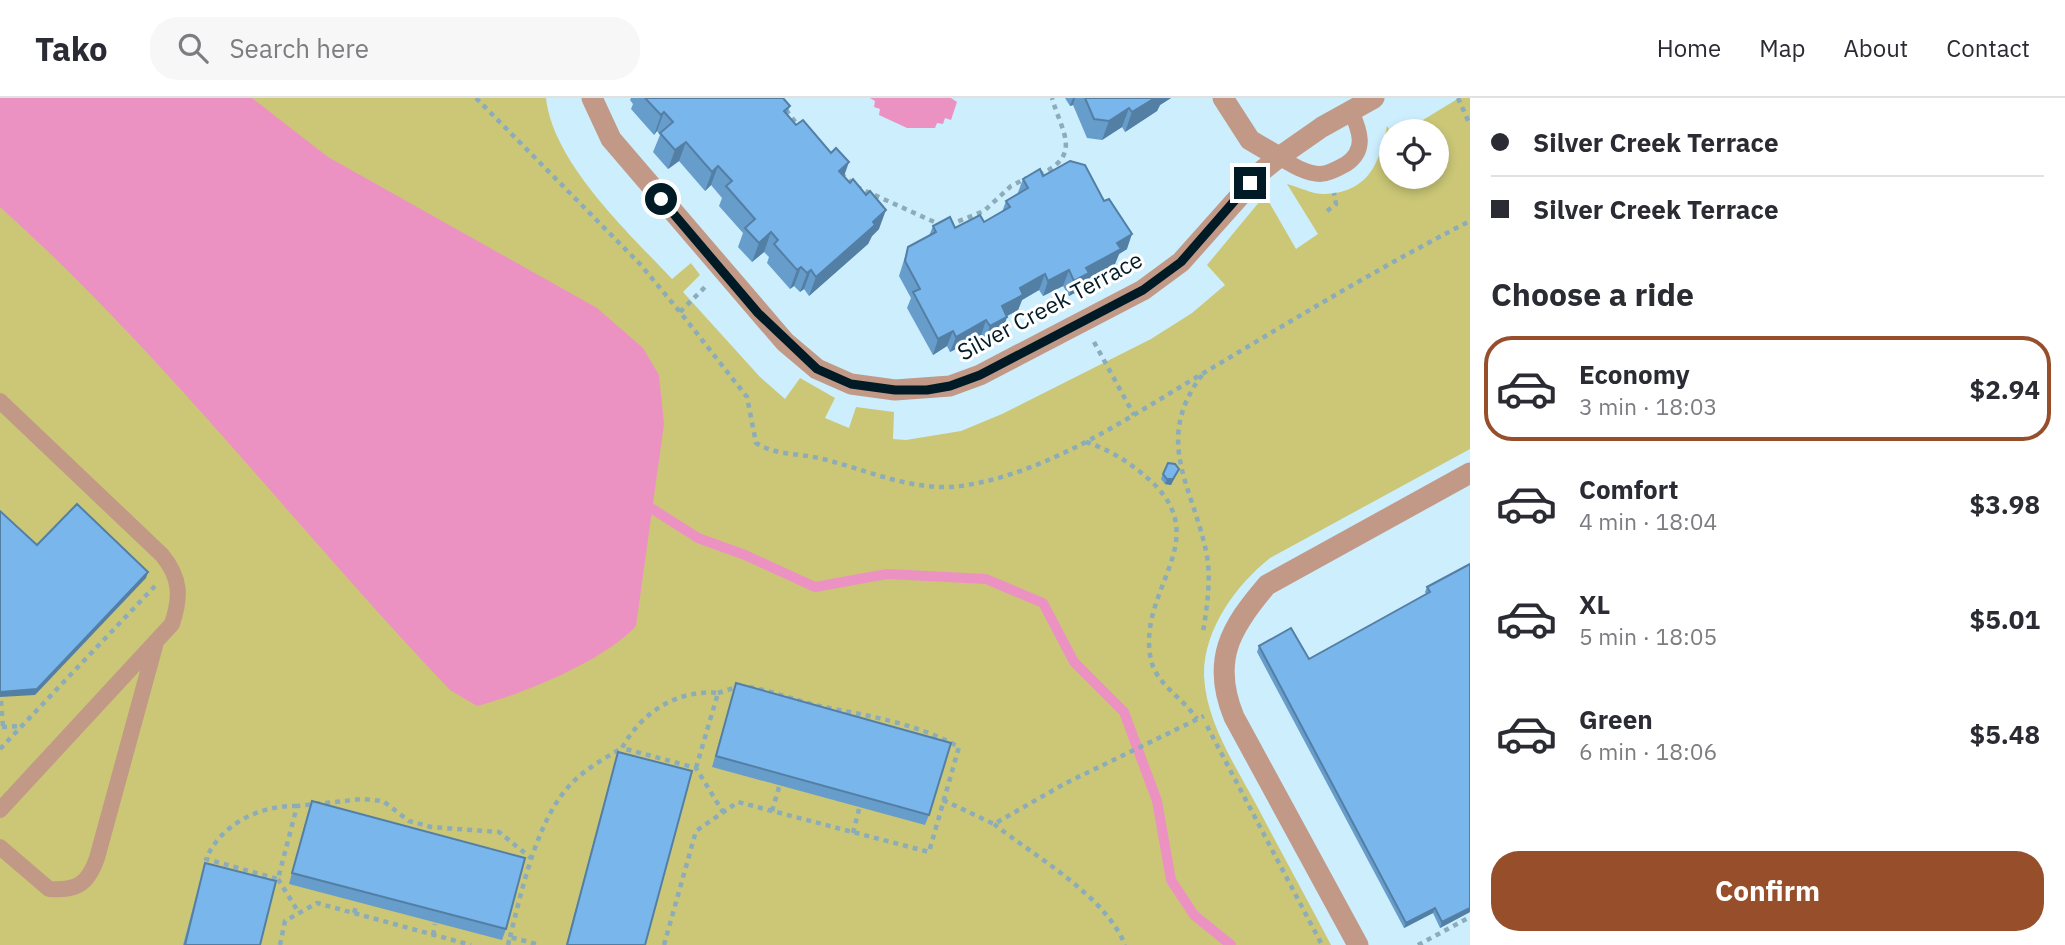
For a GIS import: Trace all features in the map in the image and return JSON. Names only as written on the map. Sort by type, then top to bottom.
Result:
[{"type":"street","name":"Silver Creek Terrace","points":[[592,98],[611,139],[758,313],[817,369],[851,384],[895,390],[950,386],[980,375],[1143,290],[1181,262],[1262,170],[1348,104],[1374,98]]},
{"type":"street","points":[[1223,98],[1250,140],[1279,157]]},
{"type":"street","points":[[1359,945],[1230,708],[1223,690],[1223,667],[1230,638],[1244,612],[1267,584],[1470,473]]},
{"type":"lane","points":[[1279,157],[1300,169],[1320,174],[1339,169],[1354,159],[1361,145],[1360,130],[1348,104]]},
{"type":"lane","points":[[0,401],[172,567],[178,583],[179,603],[172,624],[0,810]]},
{"type":"lane","points":[[0,847],[49,889],[75,889],[85,883],[97,858],[157,641]]},
{"type":"path","points":[[476,98],[640,264],[680,312],[747,397],[756,443],[770,452],[820,458],[912,485],[968,485],[1024,469],[1084,441],[1134,415],[1374,270],[1470,221]]},
{"type":"path","points":[[945,227],[984,211],[1021,179],[1056,166],[1065,155],[1067,138],[1052,98]]},
{"type":"path","points":[[1458,98],[1470,125]]},
{"type":"path","points":[[784,108],[803,134]]},
{"type":"path","points":[[835,174],[838,170],[859,188],[945,227],[949,234]]},
{"type":"path","points":[[1011,186],[1016,195]]},
{"type":"path","points":[[1327,211],[1336,204],[1334,189]]},
{"type":"path","points":[[1084,322],[1134,415]]},
{"type":"path","points":[[1084,441],[1101,446],[1139,471],[1162,492],[1174,513],[1178,542],[1152,611],[1151,660],[1163,684],[1185,702],[1196,719]]},
{"type":"path","points":[[0,749],[158,583]]},
{"type":"path","points":[[508,945],[531,858],[571,784],[622,748],[638,724],[662,705],[693,693],[718,693],[742,686],[828,708],[878,716],[937,735],[959,747],[929,852],[738,802],[723,812],[696,831],[664,945]]},
{"type":"path","points":[[696,768],[718,693]]},
{"type":"path","points":[[1,701],[1,727],[22,726]]},
{"type":"path","points":[[994,824],[1065,784],[1203,716]]},
{"type":"path","points":[[622,748],[696,768],[723,812]]},
{"type":"path","points":[[772,811],[779,786]]},
{"type":"path","points":[[299,913],[278,879],[206,859],[212,846],[233,825],[274,806],[363,799],[383,801],[409,821],[431,827],[499,832],[531,858]]},
{"type":"path","points":[[943,800],[994,824],[1095,905],[1111,921],[1125,945]]},
{"type":"path","points":[[278,879],[298,806]]},
{"type":"path","points":[[853,833],[859,809]]},
{"type":"path","points":[[280,945],[285,921],[317,903],[471,945]]},
{"type":"path","points":[[354,913],[357,904]]},
{"type":"path","points":[[1418,945],[1470,917]]},
{"type":"path","points":[[433,935],[435,924]]},
{"type":"path","points":[[510,937],[540,945]]},
{"type":"shaded area","points":[[0,98],[546,98],[552,123],[563,147],[596,196],[672,279],[691,263],[700,275],[683,292],[760,377],[785,399],[800,378],[835,398],[825,418],[849,428],[856,407],[894,412],[893,439],[906,440],[961,431],[1002,414],[1151,339],[1192,313],[1225,285],[1207,265],[1265,195],[1296,249],[1318,234],[1287,184],[1321,194],[1341,192],[1362,181],[1379,156],[1379,189],[1449,189],[1449,119],[1425,119],[1459,98],[1470,98],[1470,449],[1270,558],[1245,581],[1224,610],[1215,626],[1205,659],[1206,694],[1216,728],[1331,945],[0,945]]},
{"type":"shaded area","points":[[0,98],[252,98],[328,157],[597,308],[643,348],[659,375],[664,424],[636,626],[622,639],[584,664],[517,693],[477,706],[450,690],[174,382],[60,263],[0,207]]},
{"type":"shaded area","points":[[870,98],[951,98],[957,102],[951,120],[945,118],[943,124],[937,123],[935,128],[907,128],[879,115],[880,109],[874,107],[875,101]]},
{"type":"building","points":[[645,98],[783,98],[790,106],[784,111],[796,125],[803,120],[831,153],[836,148],[849,162],[839,171],[850,183],[853,179],[866,195],[870,191],[886,210],[873,222],[875,225],[816,277],[811,270],[807,273],[801,267],[797,270],[774,244],[778,240],[771,232],[759,243],[745,228],[755,219],[726,186],[732,181],[718,166],[712,172],[686,142],[675,150],[660,133],[673,122],[664,112],[661,115]]},
{"type":"building","points":[[1085,98],[1155,98],[1132,112],[1129,108],[1109,121],[1094,119]]},
{"type":"building","points":[[1070,161],[1085,165],[1104,201],[1109,199],[1132,234],[1117,243],[1121,249],[1086,268],[1089,273],[1074,281],[1069,270],[1048,281],[1045,274],[1020,288],[1023,295],[1002,306],[1007,317],[990,326],[986,320],[956,337],[953,331],[938,339],[913,292],[920,289],[905,261],[908,247],[936,232],[933,226],[950,217],[955,228],[980,215],[984,222],[1010,207],[1006,201],[1028,188],[1023,179],[1040,169],[1043,176]]},
{"type":"building","points":[[1168,463],[1175,464],[1179,469],[1173,479],[1167,479],[1163,474]]},
{"type":"building","points":[[77,504],[148,572],[37,689],[0,692],[0,511],[37,545]]},
{"type":"building","points":[[1470,564],[1470,908],[1442,922],[1435,908],[1406,923],[1259,646],[1291,628],[1309,659],[1430,592],[1427,587]]},
{"type":"building","points":[[736,683],[951,743],[929,815],[716,756]]},
{"type":"building","points":[[618,752],[692,771],[645,945],[567,945]]},
{"type":"building","points":[[312,801],[525,858],[506,929],[292,873]]},
{"type":"building","points":[[205,863],[276,881],[260,945],[185,945]]},
{"type":"waterway","points":[[651,508],[698,538],[745,555],[815,587],[887,574],[986,579],[1043,603],[1074,662],[1124,712],[1157,801],[1171,880],[1194,915],[1231,945]]},
{"type":"route","points":[[661,199],[758,313],[785,342],[817,369],[851,384],[895,390],[927,390],[950,386],[980,375],[1143,290],[1181,262],[1250,183]]}]
